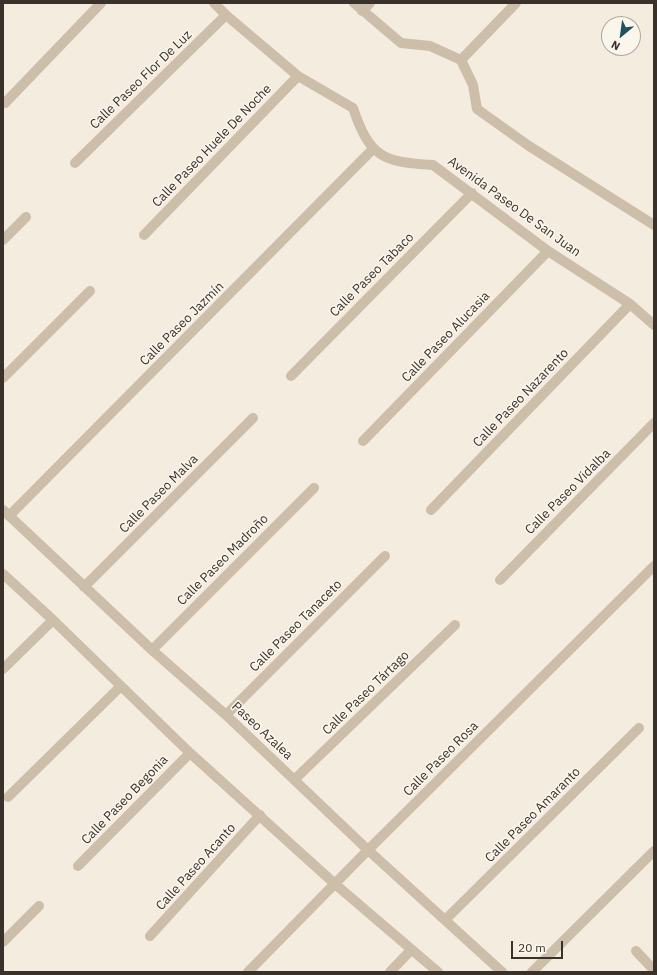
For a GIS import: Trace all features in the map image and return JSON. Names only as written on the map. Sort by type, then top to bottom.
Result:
[{"type":"street","points":[[5,103],[101,3]]},
{"type":"street","name":"Avenida Paseo De San Juan","points":[[214,3],[298,76],[353,108],[359,127],[373,149],[391,160],[413,164],[434,165],[548,251],[630,304],[654,325]]},
{"type":"street","points":[[354,3],[401,43],[430,46],[461,60],[473,85],[477,110],[529,146],[654,225]]},
{"type":"street","points":[[362,11],[370,3]]},
{"type":"street","points":[[461,60],[516,3]]},
{"type":"street","name":"Calle Paseo Flor De Luz","points":[[75,164],[226,15]]},
{"type":"street","name":"Calle Paseo Huele De Noche","points":[[144,235],[298,76]]},
{"type":"street","name":"Calle Paseo Jazmín","points":[[6,513],[373,149]]},
{"type":"street","name":"Calle Paseo Tabaco","points":[[291,376],[472,193]]},
{"type":"street","points":[[3,240],[26,217]]},
{"type":"street","name":"Calle Paseo Alucasia","points":[[363,441],[548,251]]},
{"type":"street","points":[[3,378],[90,291]]},
{"type":"street","name":"Calle Paseo Nazarento","points":[[431,510],[630,304]]},
{"type":"street","name":"Calle Paseo Malva","points":[[84,587],[253,418]]},
{"type":"street","name":"Calle Paseo Vidalba","points":[[500,580],[654,423]]},
{"type":"street","name":"Calle Paseo Madroño","points":[[152,650],[314,488]]},
{"type":"street","name":"Paseo Azalea","points":[[6,513],[152,650],[226,715],[295,779],[368,850],[502,972]]},
{"type":"street","name":"Calle Paseo Tanaceto","points":[[226,715],[385,556]]},
{"type":"street","name":"Calle Paseo Rosa","points":[[248,972],[368,850],[654,566]]},
{"type":"street","points":[[3,574],[53,620],[190,753],[335,884],[438,972]]},
{"type":"street","points":[[3,668],[53,620]]},
{"type":"street","name":"Calle Paseo Tártago","points":[[295,779],[455,625]]},
{"type":"street","points":[[8,797],[121,686]]},
{"type":"street","name":"Calle Paseo Amaranto","points":[[445,920],[639,728]]},
{"type":"street","name":"Calle Paseo Begonia","points":[[78,866],[190,753]]},
{"type":"street","name":"Calle Paseo Acanto","points":[[150,936],[260,815]]},
{"type":"street","points":[[532,972],[654,851]]},
{"type":"street","points":[[3,942],[39,906]]},
{"type":"street","points":[[390,972],[411,950]]},
{"type":"street","points":[[636,951],[654,970]]}]
